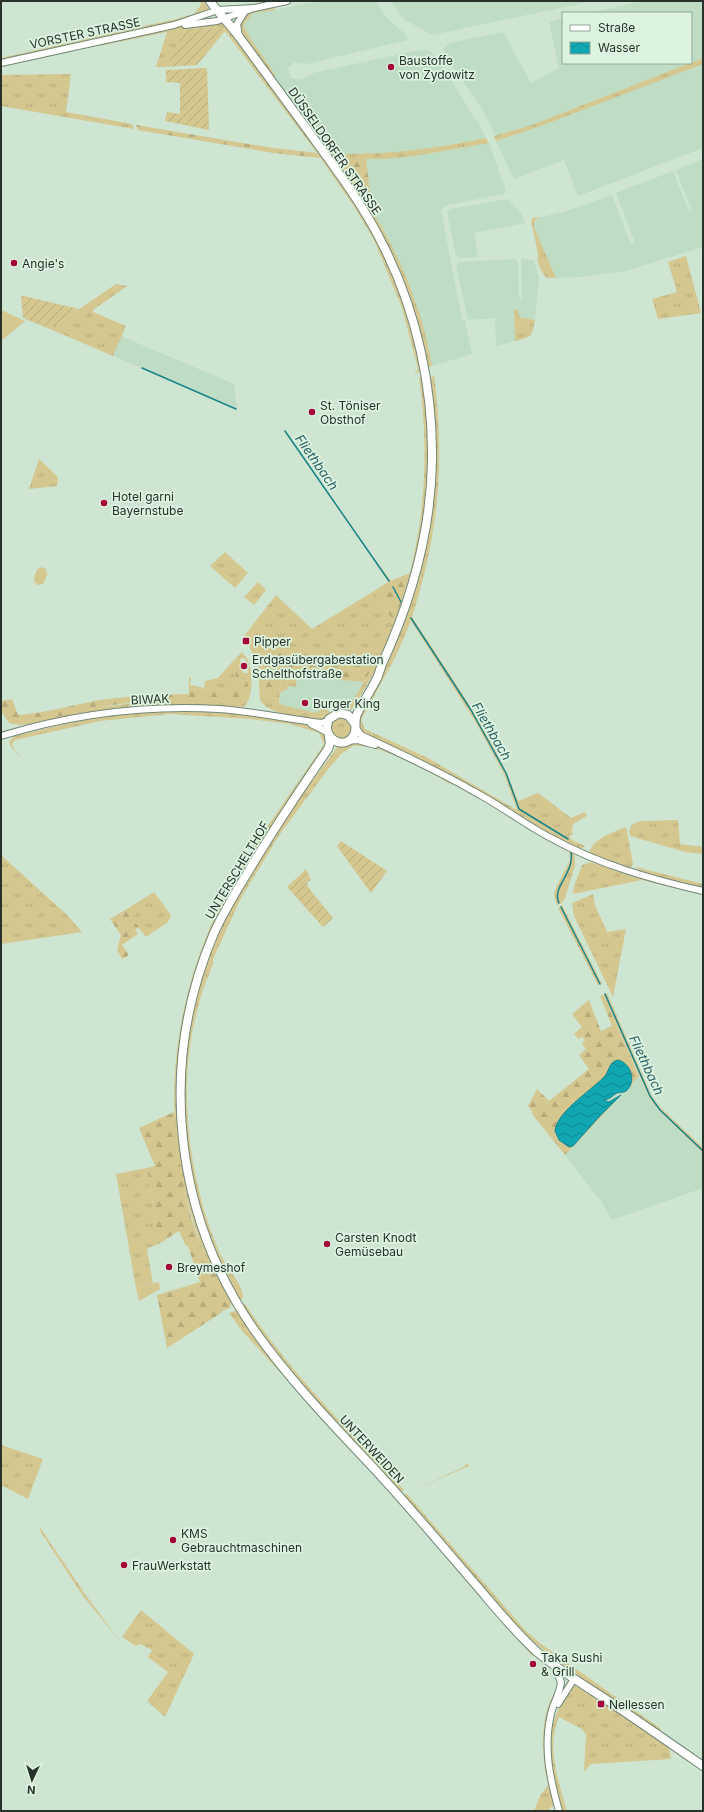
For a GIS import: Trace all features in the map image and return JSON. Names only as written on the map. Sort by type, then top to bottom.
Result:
[{"type":"main road","name":"DÜSSELDORFER STRASSE","points":[[210,1],[239,36],[341,176],[371,222],[385,248],[401,286],[420,348],[429,402],[432,443],[432,477],[427,525],[418,569],[408,601],[381,668]]},
{"type":"main road","points":[[381,668],[356,716],[354,735],[345,742],[335,741],[328,734],[328,721],[335,714],[348,715],[353,712],[374,676],[381,668]]},
{"type":"main road","points":[[348,715],[355,726]]},
{"type":"main road","name":"UNTERSCHELTHOF","points":[[201,1226],[188,1180],[180,1115],[180,1078],[183,1044],[193,992],[215,932],[227,908],[260,852],[329,747],[328,734]]},
{"type":"main road","name":"UNTERSCHELTHOF","points":[[288,809],[334,749],[345,742]]},
{"type":"main road","name":"UNTERWEIDEN","points":[[201,1226],[222,1277],[235,1300],[253,1329],[281,1366],[398,1495],[507,1621],[534,1648],[555,1666],[703,1766]]},
{"type":"street","name":"VORSTER STRASSE","points":[[174,25],[200,24],[225,19],[254,8],[286,1]]},
{"type":"street","points":[[218,10],[254,8]]},
{"type":"street","name":"VORSTER STRASSE","points":[[1,63],[174,25],[218,10]]},
{"type":"street","points":[[239,36],[237,24],[244,13]]},
{"type":"street","name":"BIWAK","points":[[1,736],[92,716],[155,709],[219,709],[252,712],[302,721],[321,723],[328,721]]},
{"type":"street","name":"BIWAK","points":[[302,721],[328,734]]},
{"type":"street","points":[[355,726],[361,735],[461,784],[551,838],[584,854],[635,874],[703,891]]},
{"type":"street","points":[[345,742],[360,741],[392,750]]},
{"type":"street","points":[[555,1666],[560,1678],[561,1687],[552,1709],[547,1742],[548,1763],[552,1786],[560,1811]]},
{"type":"street","points":[[561,1687],[573,1678]]},
{"type":"street","points":[[550,1722],[573,1678]]},
{"type":"shaded area","points":[[318,1],[376,1],[386,17],[407,36],[407,40],[307,64],[295,62],[288,68],[291,78],[300,80],[313,73],[419,50],[430,51],[438,58],[478,122],[486,138],[420,150],[381,154],[332,154],[274,77],[276,76],[243,25],[253,13],[276,10]]},
{"type":"shaded area","points":[[391,1],[593,1],[432,35],[402,18]]},
{"type":"shaded area","points":[[643,1],[703,1],[703,58],[692,62],[692,12],[593,12]]},
{"type":"shaded area","points":[[562,18],[562,64],[687,64],[529,126],[496,136],[482,109],[445,55],[444,48],[450,43],[503,32],[531,83],[559,68],[549,22]]},
{"type":"shaded area","points":[[703,64],[703,148],[578,196],[564,160],[514,179],[496,141],[538,127]]},
{"type":"shaded area","points":[[489,143],[506,190],[504,194],[447,205],[441,210],[462,320],[465,320],[472,354],[432,366],[423,328],[410,287],[386,233],[372,210],[366,159],[415,156]]},
{"type":"shaded area","points":[[703,159],[703,247],[622,272],[556,278],[534,227],[535,220],[537,218],[564,212],[612,195],[631,245],[635,243],[616,193],[673,171],[689,212],[692,211],[676,170]]},
{"type":"shaded area","points":[[508,199],[522,215],[525,223],[474,233],[478,257],[462,258],[456,256],[447,212],[450,209]]},
{"type":"shaded area","points":[[515,259],[518,262],[519,298],[522,298],[521,259],[534,260],[539,278],[535,320],[519,317],[514,310],[515,341],[496,346],[495,318],[468,320],[456,265],[459,262]]},
{"type":"shaded area","points":[[121,336],[234,384],[237,408],[113,356]]},
{"type":"shaded area","points":[[297,676],[364,682],[351,703],[343,702],[337,704],[336,706],[326,706],[316,713],[294,710],[282,706],[279,702],[280,693],[288,686],[296,687]]},
{"type":"shaded area","points":[[639,1076],[650,1099],[658,1109],[703,1153],[703,1188],[612,1220],[603,1204],[565,1155],[621,1096],[609,1102],[603,1100],[625,1091]]},
{"type":"green space","points":[[200,1],[204,1],[209,9],[207,12],[192,19],[1,61],[1,58],[194,14],[201,5]]},
{"type":"green space","points":[[271,7],[276,10],[253,13],[243,25],[276,76],[272,78],[240,28],[241,18],[247,13]]},
{"type":"green space","points":[[215,22],[223,23],[271,84],[350,194],[376,238],[399,289],[413,331],[421,370],[414,375],[418,369],[402,308],[374,240],[353,205],[317,153],[225,31],[219,27],[185,29],[166,67],[156,67],[167,32],[99,46],[101,43],[178,26],[196,27]]},
{"type":"green space","points":[[219,27],[225,31],[197,65],[166,67],[185,29]]},
{"type":"green space","points":[[703,58],[703,64],[538,127],[496,141],[494,136],[529,126],[688,64],[692,64],[692,62]]},
{"type":"green space","points":[[207,68],[209,130],[165,121],[167,112],[180,114],[180,83],[166,82],[166,70]]},
{"type":"green space","points":[[71,74],[66,112],[132,124],[134,129],[1,106],[1,75]]},
{"type":"green space","points":[[136,125],[273,148],[317,153],[321,158],[273,153],[138,130]]},
{"type":"green space","points":[[486,138],[489,143],[415,156],[385,159],[338,159],[384,230],[402,268],[424,329],[432,366],[428,367],[408,298],[332,159],[337,159],[332,154],[410,150]]},
{"type":"green space","points":[[338,159],[366,159],[372,210]]},
{"type":"green space","points":[[540,217],[535,220],[534,227],[556,278],[547,278],[538,264],[538,254],[531,220],[533,218]]},
{"type":"green space","points":[[686,256],[701,313],[658,319],[652,299],[677,292],[668,262]]},
{"type":"green space","points":[[116,284],[127,286],[93,310],[93,312],[126,326],[113,356],[50,329]]},
{"type":"green space","points":[[21,296],[79,309],[50,329],[23,318]]},
{"type":"green space","points":[[518,309],[519,317],[535,320],[532,333],[528,337],[515,341],[514,310]]},
{"type":"green space","points":[[1,310],[25,321],[1,341]]},
{"type":"green space","points":[[434,375],[439,438],[437,497],[434,526],[428,556],[412,617],[470,706],[496,752],[518,801],[538,793],[571,818],[585,812],[587,816],[573,824],[573,834],[569,836],[572,840],[585,846],[580,850],[556,838],[463,782],[359,731],[358,714],[408,610],[418,578],[426,542],[430,379]],"holes":[[[411,621],[475,721],[504,774],[517,810],[428,758],[365,729],[361,720],[396,656]]]},
{"type":"green space","points":[[419,377],[422,377],[423,381],[429,440],[426,512],[412,577],[383,657],[353,708],[348,711],[343,711],[336,706],[337,704],[351,703],[375,664],[274,654],[263,695],[276,705],[282,679],[285,675],[297,676],[296,687],[288,686],[287,689],[280,693],[279,702],[282,705],[316,713],[326,706],[330,713],[325,720],[318,720],[300,718],[280,713],[264,705],[260,700],[258,665],[244,636],[276,595],[312,629],[374,591],[394,622],[392,586],[402,601],[416,545],[423,490],[425,462]]},
{"type":"green space","points":[[284,431],[353,530],[391,581],[389,582]]},
{"type":"green space","points":[[39,459],[58,477],[57,486],[29,489]]},
{"type":"green space","points":[[225,552],[248,573],[235,588],[210,566]]},
{"type":"green space","points":[[41,567],[46,569],[47,575],[43,584],[37,585],[34,581],[34,577]]},
{"type":"green space","points":[[410,573],[402,601],[392,586],[401,603],[394,622],[374,591],[388,582]]},
{"type":"green space","points":[[258,582],[266,590],[254,605],[244,597]]},
{"type":"green space","points":[[242,652],[249,663],[252,679],[248,702],[244,707],[180,706],[20,725],[9,723],[1,711],[1,701],[7,715],[47,718],[94,708],[151,701],[197,699],[238,701],[248,677],[247,666]]},
{"type":"green space","points":[[242,652],[245,658],[240,659],[243,673],[248,673],[248,678],[243,695],[238,701],[191,700],[144,702],[113,705],[48,718],[23,721],[11,719],[1,701],[12,699],[18,715],[39,713],[100,700],[167,694],[189,694],[189,688],[233,690],[236,686],[235,667],[237,664],[233,661]]},
{"type":"green space","points":[[274,653],[375,664],[364,682],[285,675],[282,679],[276,705],[271,704],[263,695]]},
{"type":"green space","points":[[233,661],[238,664],[235,667],[236,686],[233,690],[189,688],[189,677],[191,678],[190,685],[204,688],[205,681],[218,678]]},
{"type":"green space","points":[[175,711],[232,713],[270,717],[306,725],[324,732],[328,744],[242,875],[190,994],[185,1017],[177,1085],[178,1128],[185,1177],[204,1243],[228,1292],[205,1255],[190,1210],[181,1170],[175,1130],[174,1090],[177,1050],[184,1010],[194,971],[208,933],[225,896],[260,838],[324,744],[319,733],[290,724],[250,719],[170,714],[100,721],[15,740],[12,744],[22,758],[11,747],[9,742],[14,736],[78,721],[124,714]]},
{"type":"green space","points":[[341,717],[349,720],[352,728],[349,736],[341,739],[333,736],[330,728],[333,720]]},
{"type":"green space","points":[[359,742],[423,766],[452,785],[404,760],[376,749],[364,746],[353,746],[341,754],[280,834],[241,898],[213,959],[213,964],[200,999],[192,1031],[188,1060],[187,1088],[190,1145],[195,1174],[216,1245],[241,1288],[243,1298],[240,1300],[210,1241],[187,1160],[183,1067],[198,984],[222,923],[280,825],[338,746]]},
{"type":"green space","points":[[678,820],[680,844],[703,847],[703,854],[685,852],[630,836],[629,830],[632,825],[640,821]]},
{"type":"green space","points":[[626,827],[633,864],[630,869],[589,853],[594,843],[609,834]]},
{"type":"green space","points":[[341,841],[387,871],[371,893],[337,846]]},
{"type":"green space","points":[[569,851],[575,855],[575,866],[565,898],[562,903],[557,905],[554,895],[555,890],[570,860]]},
{"type":"green space","points":[[1,855],[67,915],[82,932],[1,944]]},
{"type":"green space","points":[[591,862],[631,876],[703,893],[703,895],[642,880],[573,894],[574,886],[582,865]]},
{"type":"green space","points":[[636,867],[703,884],[703,888],[640,872]]},
{"type":"green space","points":[[306,869],[311,880],[307,882],[308,887],[333,918],[323,927],[287,887]]},
{"type":"green space","points":[[154,892],[171,915],[168,922],[146,937],[125,910]]},
{"type":"green space","points":[[593,894],[595,905],[607,932],[626,929],[613,997],[574,916],[572,903]]},
{"type":"green space","points":[[562,905],[602,984],[598,985],[558,908]]},
{"type":"green space","points":[[125,910],[139,927],[135,930],[138,934],[122,945],[129,955],[122,959],[117,950],[121,935],[110,919]]},
{"type":"green space","points":[[607,993],[652,1097],[660,1107],[703,1148],[703,1153],[658,1109],[650,1099],[603,995]]},
{"type":"green space","points":[[603,995],[639,1076],[629,1087],[632,1076],[629,1069],[622,1061],[614,1061],[605,1077],[581,1097],[563,1115],[557,1124],[555,1133],[560,1141],[573,1146],[598,1118],[617,1100],[565,1155],[532,1114],[533,1112],[528,1106],[537,1089],[549,1101],[589,1069],[579,1055],[586,1049],[582,1043],[585,1040],[582,1037],[579,1039],[574,1034],[582,1027],[572,1014],[589,1000],[601,1031],[612,1026],[600,996]]},
{"type":"green space","points":[[174,1112],[178,1150],[188,1207],[200,1244],[208,1261],[232,1301],[230,1308],[222,1311],[167,1348],[157,1295],[200,1282],[188,1246],[186,1246],[179,1231],[159,1244],[147,1168],[155,1166],[139,1128]]},
{"type":"green space","points":[[147,1168],[159,1244],[148,1248],[147,1250],[153,1283],[136,1288],[116,1174]]},
{"type":"green space","points":[[159,1282],[160,1289],[139,1301],[136,1288]]},
{"type":"green space","points":[[245,1304],[262,1329],[300,1377],[404,1490],[400,1492],[303,1388],[276,1356],[243,1307]]},
{"type":"green space","points":[[238,1310],[256,1341],[335,1430],[397,1496],[533,1652],[532,1656],[394,1495],[242,1331],[229,1313]]},
{"type":"green space","points":[[1,1445],[43,1459],[28,1499],[1,1485]]},
{"type":"green space","points":[[468,1463],[469,1466],[406,1493],[462,1468]]},
{"type":"green space","points":[[406,1493],[525,1630],[541,1644],[661,1729],[659,1731],[578,1676],[522,1633],[404,1498]]},
{"type":"green space","points":[[39,1526],[85,1594],[119,1640],[83,1596],[40,1531]]},
{"type":"green space","points":[[141,1610],[194,1654],[165,1717],[147,1701],[168,1672],[148,1657],[152,1650],[140,1644],[136,1646],[122,1637]]},
{"type":"green space","points":[[574,1685],[614,1709],[703,1769],[703,1771],[669,1747],[671,1759],[591,1764],[584,1772],[586,1735],[582,1729],[559,1717],[555,1729],[553,1752],[557,1776],[567,1811],[562,1811],[553,1777],[550,1746],[556,1716],[563,1701]]},
{"type":"green space","points":[[555,1692],[545,1748],[548,1785],[544,1763],[543,1737],[546,1713]]},
{"type":"green space","points":[[548,1785],[551,1789],[555,1806],[552,1806],[548,1811],[534,1811],[540,1796]]},
{"type":"water","points":[[618,1060],[626,1065],[631,1073],[632,1078],[629,1087],[625,1092],[617,1093],[609,1099],[603,1100],[609,1102],[621,1095],[573,1146],[569,1147],[559,1140],[555,1131],[557,1124],[567,1110],[603,1078],[612,1063]]},
{"type":"waterway","name":"Fliethbach","points":[[142,368],[236,409]]},
{"type":"waterway","name":"Fliethbach","points":[[285,431],[389,581]]},
{"type":"waterway","name":"Fliethbach","points":[[393,587],[401,602]]},
{"type":"waterway","name":"Fliethbach","points":[[411,618],[471,710],[506,773],[519,809],[568,839]]},
{"type":"waterway","name":"Fliethbach","points":[[559,903],[557,897],[558,891],[570,867],[571,851]]},
{"type":"waterway","name":"Fliethbach","points":[[561,907],[600,984]]},
{"type":"waterway","name":"Fliethbach","points":[[605,994],[650,1096],[660,1110],[703,1151]]},
{"type":"place","name":"Baustoffe von Zydowitz","points":[[391,67]]},
{"type":"place","name":"Angie's","points":[[14,263]]},
{"type":"place","name":"St. Töniser Obsthof","points":[[312,412]]},
{"type":"place","name":"Hotel garni Bayernstube","points":[[104,503]]},
{"type":"place","name":"Pipper","points":[[246,641]]},
{"type":"place","name":"Erdgasübergabestation Schelthofstraße","points":[[244,666]]},
{"type":"place","name":"Burger King","points":[[305,703]]},
{"type":"place","name":"Carsten Knodt Gemüsebau","points":[[327,1244]]},
{"type":"place","name":"Breymeshof","points":[[169,1267]]},
{"type":"place","name":"KMS Gebrauchtmaschinen","points":[[173,1540]]},
{"type":"place","name":"FrauWerkstatt","points":[[124,1565]]},
{"type":"place","name":"Taka Sushi & Grill","points":[[533,1664]]},
{"type":"place","name":"Nellessen","points":[[601,1704]]}]
